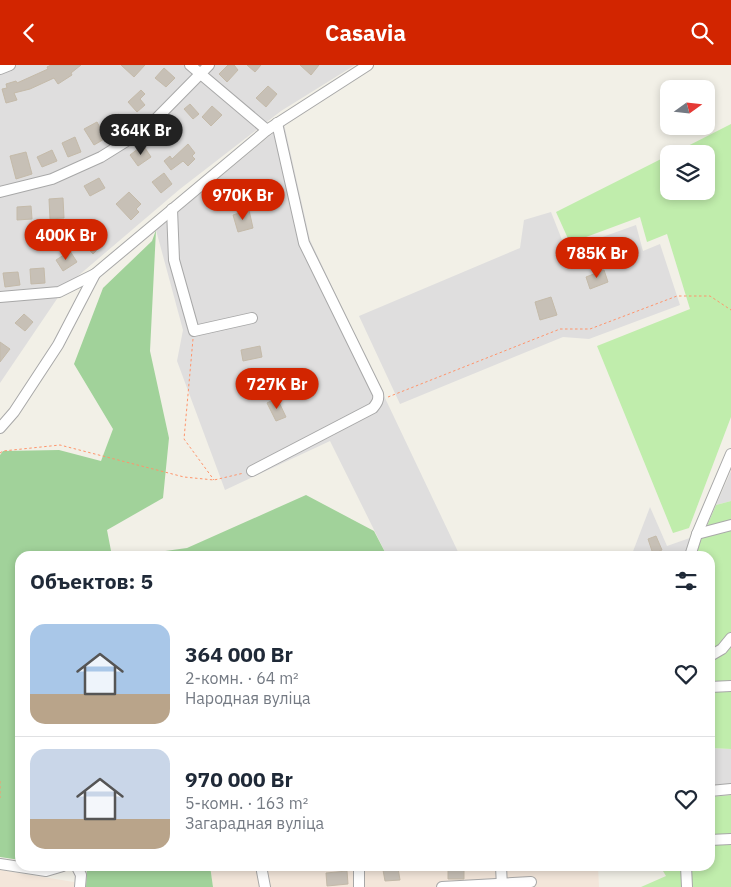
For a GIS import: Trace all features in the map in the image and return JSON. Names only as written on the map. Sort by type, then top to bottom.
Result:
[{"type":"street","points":[[0,69],[10,65]]},
{"type":"street","points":[[190,65],[267,130]]},
{"type":"street","points":[[0,192],[52,179],[101,157],[146,129],[209,65]]},
{"type":"street","points":[[0,297],[58,292],[95,274],[267,130],[368,65]]},
{"type":"street","points":[[252,471],[373,408],[378,400],[378,394],[304,243],[277,123]]},
{"type":"street","points":[[172,209],[174,260],[194,331],[252,318]]},
{"type":"street","points":[[0,428],[14,412],[58,345],[95,274]]},
{"type":"street","points":[[692,551],[731,454]]},
{"type":"street","points":[[697,534],[731,525]]},
{"type":"street","points":[[715,652],[722,649],[731,638]]},
{"type":"street","points":[[715,687],[731,686]]},
{"type":"street","points":[[715,791],[731,789]]},
{"type":"street","points":[[715,840],[731,839]]},
{"type":"street","points":[[0,863],[15,866]]},
{"type":"street","points":[[79,871],[81,875],[80,887]]},
{"type":"street","points":[[262,871],[265,887]]},
{"type":"street","points":[[359,871],[359,887]]},
{"type":"street","points":[[501,871],[502,885]]},
{"type":"street","points":[[686,871],[687,887]]},
{"type":"street","points":[[442,887],[531,882]]},
{"type":"path","points":[[378,400],[560,329],[590,329],[677,296],[710,296],[731,310]]},
{"type":"path","points":[[194,331],[184,439],[214,480]]},
{"type":"path","points":[[0,453],[3,451],[60,445],[184,477],[214,480],[252,471]]},
{"type":"path","points":[[0,781],[0,798]]},
{"type":"shaded area","points":[[0,65],[355,65],[281,111],[180,189],[65,287],[0,383]]},
{"type":"shaded area","points":[[284,124],[310,240],[458,551],[385,551],[330,441],[225,490],[177,361],[183,330],[156,230]]},
{"type":"shaded area","points":[[551,212],[566,250],[636,225],[643,251],[660,244],[680,305],[589,339],[563,337],[400,404],[359,316],[520,248],[524,220]]},
{"type":"shaded area","points":[[731,471],[731,501],[716,505]]},
{"type":"shaded area","points":[[650,507],[667,546],[704,533],[696,551],[633,551]]},
{"type":"shaded area","points":[[715,748],[731,749],[731,795],[715,797]]},
{"type":"shaded area","points":[[0,870],[74,882],[74,887],[0,887]]},
{"type":"shaded area","points":[[211,871],[598,871],[599,887],[213,887]]},
{"type":"green space","points":[[731,124],[731,417],[689,528],[673,533],[597,346],[690,309],[667,234],[647,242],[640,217],[570,243],[556,212],[660,160],[660,200],[715,200],[715,145],[690,145],[709,135],[715,135],[715,132]]},
{"type":"green space","points":[[156,230],[150,351],[169,438],[163,498],[107,530],[111,551],[15,551],[15,859],[0,857],[0,455],[3,451],[59,450],[101,461],[113,429],[74,364],[103,288],[152,241]]},
{"type":"green space","points":[[306,495],[374,531],[384,551],[165,551],[187,548]]},
{"type":"green space","points":[[731,501],[731,749],[715,748],[715,551],[696,551],[716,505]]},
{"type":"green space","points":[[731,795],[731,887],[690,887],[689,871],[715,871],[715,797]]},
{"type":"green space","points":[[87,871],[211,871],[213,887],[86,887]]},
{"type":"green space","points":[[663,871],[682,871],[683,887],[641,887],[666,876]]},
{"type":"building","points":[[51,65],[81,65],[71,73],[72,75],[58,84],[54,78],[30,89],[14,93],[17,100],[6,103],[2,89],[7,88],[6,84],[16,81],[17,83],[48,69],[47,67]]},
{"type":"building","points":[[121,65],[145,65],[134,77]]},
{"type":"building","points":[[228,65],[234,65],[238,70],[227,82],[219,74]]},
{"type":"building","points":[[247,65],[261,65],[255,72]]},
{"type":"building","points":[[300,65],[319,65],[311,75]]},
{"type":"building","points":[[164,68],[175,78],[166,87],[155,78]]},
{"type":"building","points":[[268,86],[277,94],[266,107],[256,98]]},
{"type":"building","points":[[141,90],[145,94],[140,99],[145,105],[137,112],[128,102]]},
{"type":"building","points":[[190,104],[199,114],[193,119],[184,109]]},
{"type":"building","points":[[212,106],[222,115],[211,126],[202,117]]},
{"type":"building","points":[[119,114],[127,126],[116,133],[108,121]]},
{"type":"building","points":[[97,122],[106,138],[94,145],[84,129]]},
{"type":"building","points":[[173,122],[182,131],[171,142],[162,133]]},
{"type":"building","points":[[75,137],[81,152],[68,157],[62,143]]},
{"type":"building","points":[[188,144],[195,153],[192,156],[195,159],[188,166],[183,161],[171,170],[164,161],[170,156],[172,159]]},
{"type":"building","points":[[143,145],[151,157],[138,166],[130,155]]},
{"type":"building","points":[[52,150],[57,161],[42,167],[37,157]]},
{"type":"building","points":[[26,152],[32,174],[16,179],[10,156]]},
{"type":"building","points":[[164,173],[172,184],[161,193],[152,182]]},
{"type":"building","points":[[99,178],[105,188],[90,196],[84,186]]},
{"type":"building","points":[[129,192],[141,204],[136,209],[139,212],[131,220],[116,204]]},
{"type":"building","points":[[63,198],[64,218],[50,219],[49,199]]},
{"type":"building","points":[[31,206],[32,219],[17,220],[17,207]]},
{"type":"building","points":[[249,210],[253,228],[238,232],[233,215]]},
{"type":"building","points":[[95,231],[106,241],[93,254],[83,243]]},
{"type":"building","points":[[70,251],[77,262],[63,271],[56,260]]},
{"type":"building","points":[[44,268],[45,283],[31,284],[30,269]]},
{"type":"building","points":[[604,270],[608,282],[590,289],[586,277]]},
{"type":"building","points":[[18,272],[20,285],[5,287],[3,273]]},
{"type":"building","points":[[551,297],[557,315],[540,320],[535,302]]},
{"type":"building","points":[[24,314],[33,322],[25,331],[15,323]]},
{"type":"building","points":[[0,342],[10,349],[0,362]]},
{"type":"building","points":[[260,346],[262,357],[243,361],[241,350]]},
{"type":"building","points":[[277,398],[286,417],[276,421],[267,403]]},
{"type":"building","points":[[656,536],[662,550],[652,551],[648,539]]},
{"type":"building","points":[[347,871],[348,884],[327,886],[326,873]]},
{"type":"building","points":[[383,871],[398,871],[400,880],[385,881]]},
{"type":"building","points":[[448,871],[464,871],[464,879],[448,879]]}]
